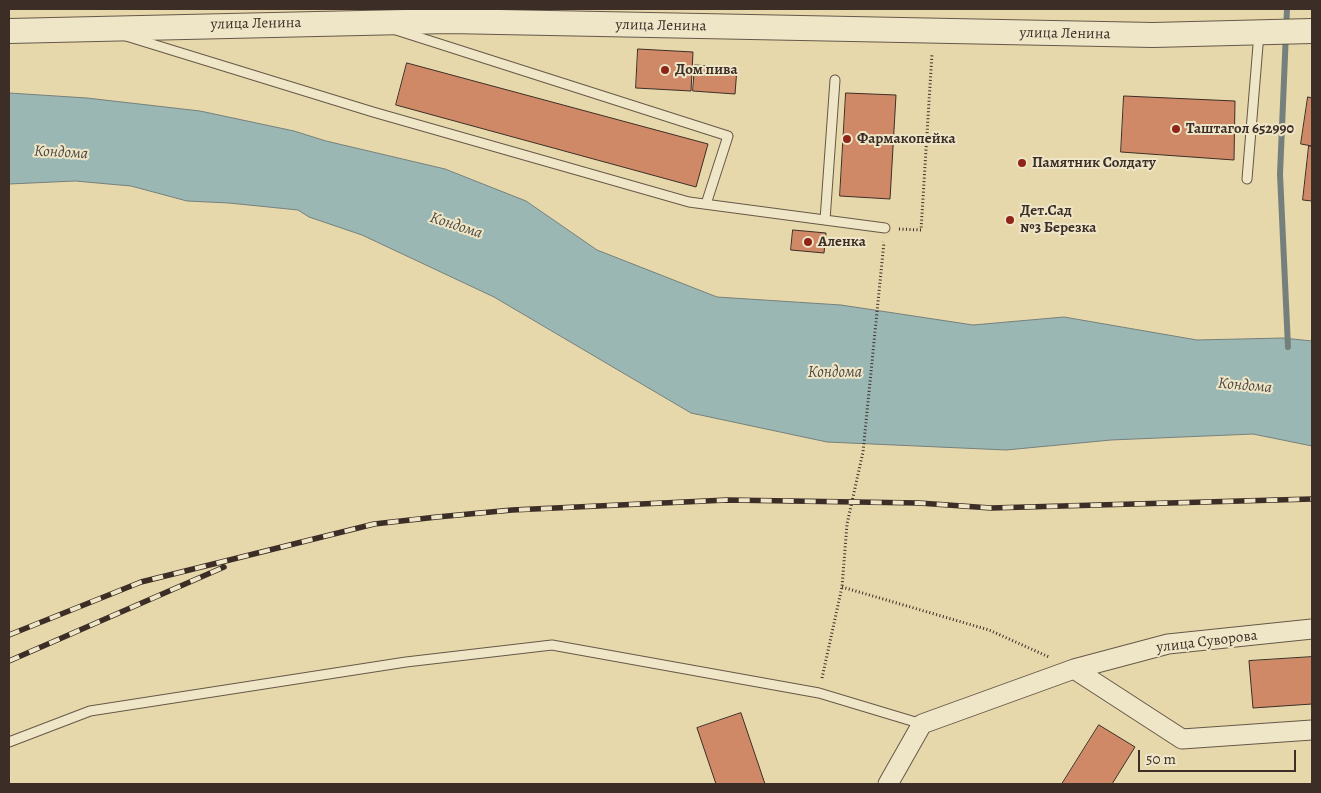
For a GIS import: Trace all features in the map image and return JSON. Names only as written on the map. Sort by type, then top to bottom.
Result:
[{"type":"street","name":"улица Ленина","points":[[9,30],[370,22],[518,22],[1153,36],[1312,31]]},
{"type":"street","name":"улица Суворова","points":[[922,724],[1074,669],[1168,644],[1312,629]]},
{"type":"street","points":[[1074,669],[1182,739],[1312,730]]},
{"type":"street","points":[[888,784],[922,724]]},
{"type":"lane","points":[[370,22],[728,136],[706,204]]},
{"type":"lane","points":[[102,28],[162,49],[374,112],[689,202],[885,228]]},
{"type":"lane","points":[[1248,179],[1259,34]]},
{"type":"lane","points":[[825,220],[835,80]]},
{"type":"lane","points":[[9,742],[90,711],[406,662],[552,644],[819,693],[922,724]]},
{"type":"path","points":[[819,693],[842,587],[847,524],[863,452],[885,228],[921,230],[932,54]]},
{"type":"path","points":[[842,587],[989,630],[1074,669]]},
{"type":"water","name":"Кондома","points":[[9,93],[87,98],[200,111],[294,131],[326,141],[445,169],[526,201],[597,250],[717,297],[841,305],[973,325],[1064,317],[1197,340],[1283,338],[1312,341],[1312,446],[1253,434],[1111,440],[1006,450],[827,442],[691,413],[494,297],[362,235],[309,217],[298,210],[187,201],[131,186],[75,181],[9,184]]},
{"type":"building","name":"Дом пива","points":[[638,49],[693,52],[691,91],[636,88]]},
{"type":"building","points":[[407,63],[708,144],[696,187],[396,105]]},
{"type":"building","points":[[695,65],[737,68],[735,94],[693,91]]},
{"type":"building","points":[[846,93],[896,95],[890,199],[840,196]]},
{"type":"building","points":[[1124,96],[1235,101],[1234,160],[1121,152]]},
{"type":"building","points":[[1308,97],[1312,98],[1312,146],[1301,144]]},
{"type":"building","points":[[1309,146],[1312,146],[1312,201],[1303,200]]},
{"type":"building","name":"Аленка","points":[[793,230],[826,233],[824,253],[791,250]]},
{"type":"building","points":[[1312,657],[1312,704],[1253,708],[1249,661]]},
{"type":"building","points":[[741,713],[765,784],[716,784],[697,728]]},
{"type":"building","points":[[1099,725],[1135,747],[1112,784],[1062,784]]},
{"type":"waterway","points":[[1287,9],[1280,174],[1288,347]]},
{"type":"railway","points":[[9,635],[141,582],[374,524],[437,517],[512,510],[727,500],[919,503],[991,508],[1312,499]]},
{"type":"railway","points":[[9,661],[224,567]]},
{"type":"place","name":"Дом пива","points":[[665,70]]},
{"type":"place","name":"Таштагол 652990","points":[[1176,129]]},
{"type":"place","name":"Фармакопейка","points":[[847,139]]},
{"type":"place","name":"Памятник Солдату","points":[[1022,163]]},
{"type":"place","name":"Дет.Сад №3 Березка","points":[[1010,220]]},
{"type":"place","name":"Аленка","points":[[808,242]]}]
